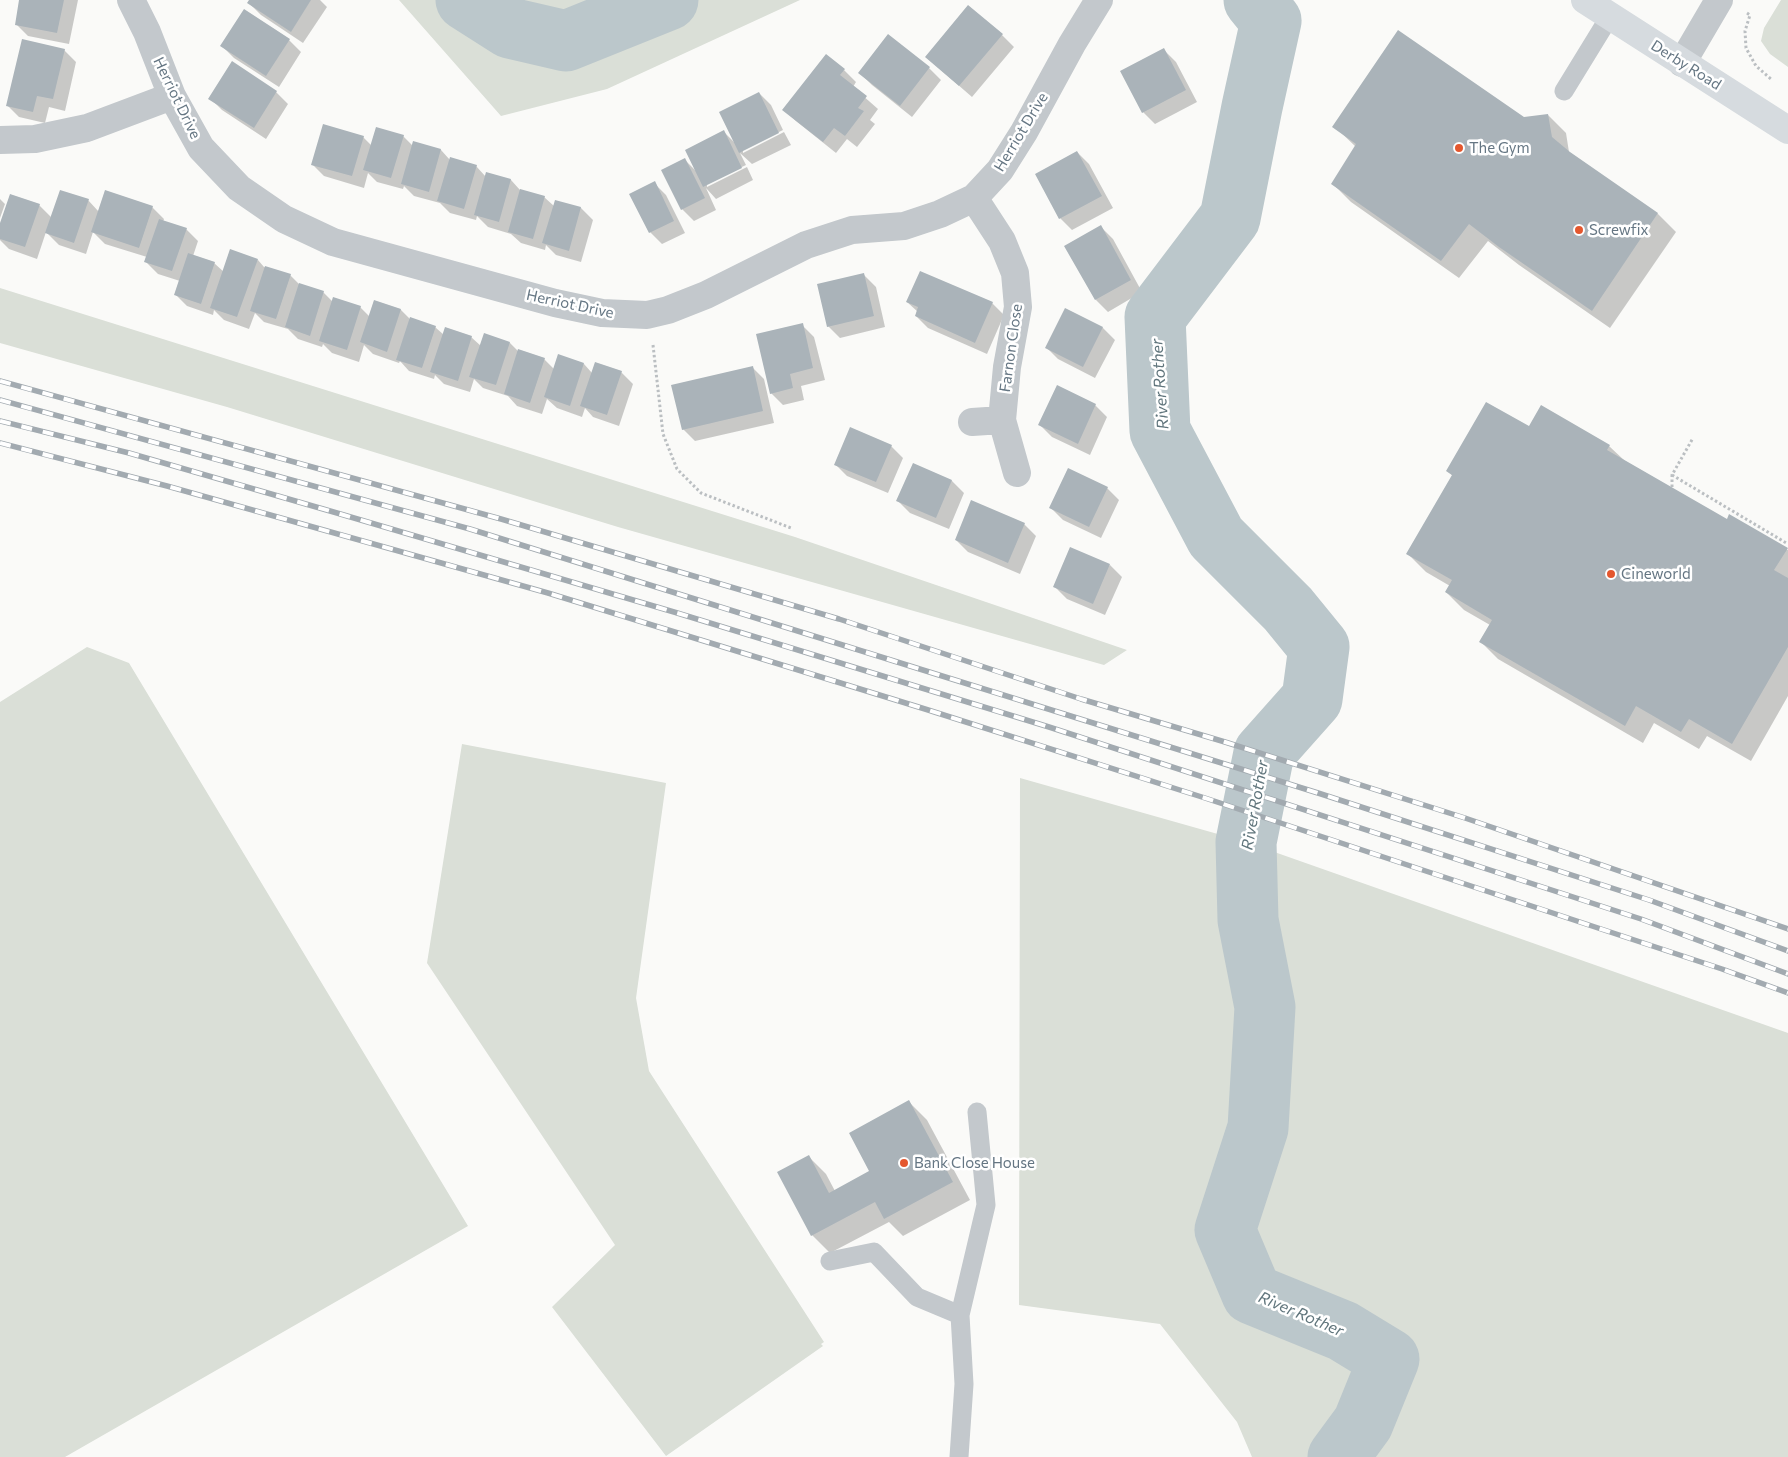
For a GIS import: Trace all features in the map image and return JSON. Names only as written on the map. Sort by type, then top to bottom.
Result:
[{"type":"highway","name":"Derby Road","points":[[1585,0],[1788,130]]},
{"type":"street","name":"Herriot Drive","points":[[131,0],[147,32],[172,96],[201,148],[239,188],[284,219],[333,242],[555,303],[602,313],[647,315],[668,310],[706,295],[806,246],[852,230],[904,226],[940,214],[974,198],[1000,170],[1024,132],[1072,44],[1100,0]]},
{"type":"street","points":[[1682,63],[1731,5]]},
{"type":"street","points":[[0,140],[35,139],[87,128],[172,96]]},
{"type":"street","name":"Farnon Close","points":[[974,198],[1002,241],[1015,273],[1018,307],[1007,367],[1002,420],[1017,473]]},
{"type":"street","points":[[972,422],[1002,420]]},
{"type":"lane","points":[[1564,91],[1610,16]]},
{"type":"lane","points":[[959,1457],[964,1384],[960,1314],[986,1204],[977,1112]]},
{"type":"lane","points":[[830,1261],[874,1252],[917,1297],[960,1314]]},
{"type":"path","points":[[1731,5],[1750,15],[1745,31],[1746,48],[1756,66],[1774,81]]},
{"type":"path","points":[[647,315],[655,356],[663,434],[677,470],[701,493],[791,528]]},
{"type":"path","points":[[1672,487],[1672,475],[1693,438]]},
{"type":"path","points":[[1672,475],[1788,544]]},
{"type":"shaded area","points":[[399,0],[800,0],[607,89],[501,116]]},
{"type":"shaded area","points":[[1781,0],[1788,0],[1788,67],[1770,54],[1761,41],[1764,28]]},
{"type":"shaded area","points":[[0,288],[795,537],[1127,650],[1104,665],[618,527],[227,407],[0,343]]},
{"type":"shaded area","points":[[87,647],[129,663],[468,1226],[65,1457],[0,1457],[0,702]]},
{"type":"shaded area","points":[[462,744],[666,783],[636,998],[649,1071],[824,1342],[821,1344],[823,1346],[666,1456],[552,1307],[615,1245],[427,963]]},
{"type":"shaded area","points":[[1020,778],[1246,842],[1788,1033],[1788,1457],[1252,1457],[1237,1422],[1160,1324],[1019,1305]]},
{"type":"building","points":[[19,0],[64,0],[57,33],[15,25]]},
{"type":"building","points":[[249,0],[311,0],[291,32],[247,3]]},
{"type":"building","points":[[968,5],[1003,34],[959,86],[925,57]]},
{"type":"building","points":[[244,9],[290,39],[266,76],[220,46]]},
{"type":"building","name":"The Gym","points":[[1398,30],[1524,117],[1548,114],[1552,137],[1570,152],[1658,213],[1592,311],[1469,224],[1441,261],[1331,184],[1356,144],[1332,127]]},
{"type":"building","points":[[888,34],[930,67],[900,106],[858,73]]},
{"type":"building","points":[[22,39],[65,49],[53,99],[37,96],[33,112],[6,106]]},
{"type":"building","points":[[1164,48],[1186,90],[1142,113],[1120,71]]},
{"type":"building","points":[[826,54],[845,69],[840,75],[867,96],[858,108],[864,111],[845,136],[834,128],[823,142],[782,110]]},
{"type":"building","points":[[232,61],[277,91],[254,128],[208,99]]},
{"type":"building","points":[[759,92],[779,133],[739,153],[719,112]]},
{"type":"building","points":[[323,124],[364,136],[352,176],[311,165]]},
{"type":"building","points":[[376,127],[404,135],[391,178],[363,170]]},
{"type":"building","points":[[724,130],[742,168],[703,187],[685,150]]},
{"type":"building","points":[[413,141],[441,149],[429,192],[401,184]]},
{"type":"building","points":[[1077,151],[1102,196],[1059,219],[1035,174]]},
{"type":"building","points":[[450,157],[477,165],[464,209],[437,201]]},
{"type":"building","points":[[685,158],[705,198],[681,210],[661,170]]},
{"type":"building","points":[[486,172],[511,179],[499,222],[474,215]]},
{"type":"building","points":[[655,181],[674,221],[649,233],[629,194]]},
{"type":"building","points":[[520,189],[545,196],[533,239],[508,232]]},
{"type":"building","points":[[60,190],[89,199],[74,243],[45,233]]},
{"type":"building","points":[[105,190],[153,206],[139,248],[91,232]]},
{"type":"building","points":[[10,194],[40,204],[25,247],[0,239],[0,223]]},
{"type":"building","points":[[555,200],[581,207],[569,251],[542,243]]},
{"type":"building","points":[[159,219],[187,228],[172,271],[144,262]]},
{"type":"building","points":[[1101,225],[1131,280],[1095,300],[1064,246]]},
{"type":"building","points":[[230,249],[258,259],[237,317],[210,308]]},
{"type":"building","points":[[188,253],[215,262],[201,304],[174,295]]},
{"type":"building","points":[[265,266],[291,274],[276,319],[250,311]]},
{"type":"building","points":[[920,271],[993,302],[975,343],[915,316],[918,307],[906,302]]},
{"type":"building","points":[[864,273],[874,316],[827,327],[817,284]]},
{"type":"building","points":[[299,283],[324,291],[310,336],[285,327]]},
{"type":"building","points":[[333,297],[361,306],[347,350],[319,341]]},
{"type":"building","points":[[374,300],[401,309],[387,352],[360,342]]},
{"type":"building","points":[[1065,308],[1103,327],[1083,367],[1045,348]]},
{"type":"building","points":[[410,317],[436,326],[422,368],[396,360]]},
{"type":"building","points":[[803,323],[813,368],[790,374],[793,388],[770,394],[756,334]]},
{"type":"building","points":[[445,327],[472,336],[458,381],[430,372]]},
{"type":"building","points":[[484,333],[510,342],[496,385],[469,377]]},
{"type":"building","points":[[518,349],[545,358],[530,403],[504,394]]},
{"type":"building","points":[[558,354],[584,363],[570,406],[544,397]]},
{"type":"building","points":[[595,362],[622,371],[607,415],[580,406]]},
{"type":"building","points":[[753,366],[763,411],[682,430],[671,385]]},
{"type":"building","points":[[1057,385],[1096,404],[1078,444],[1038,425]]},
{"type":"building","name":"Cineworld","points":[[1486,402],[1529,426],[1541,405],[1610,445],[1607,450],[1727,519],[1729,514],[1788,548],[1774,570],[1788,578],[1788,647],[1732,744],[1689,719],[1681,732],[1636,706],[1625,726],[1479,642],[1492,620],[1445,592],[1452,580],[1406,554],[1452,475],[1446,471]]},
{"type":"building","points":[[850,427],[892,445],[876,482],[834,465]]},
{"type":"building","points":[[913,463],[952,480],[936,518],[896,501]]},
{"type":"building","points":[[1068,468],[1108,487],[1089,527],[1049,508]]},
{"type":"building","points":[[971,500],[1025,523],[1008,563],[955,540]]},
{"type":"building","points":[[1070,547],[1110,564],[1093,604],[1053,587]]},
{"type":"building","name":"Bank Close House","points":[[909,1100],[953,1182],[884,1219],[875,1202],[811,1236],[777,1172],[809,1155],[829,1193],[869,1171],[849,1133]]},
{"type":"waterway","name":"River Rother","points":[[466,0],[510,28],[566,41],[668,0]]},
{"type":"waterway","name":"River Rother","points":[[1254,0],[1271,21],[1230,218],[1155,317],[1160,431],[1216,537],[1288,609],[1319,647],[1312,699],[1264,753],[1246,842],[1248,920],[1265,1007],[1258,1128],[1225,1230],[1252,1294],[1343,1331],[1389,1359],[1363,1423],[1338,1457]]},
{"type":"railway","points":[[0,381],[501,519],[839,619],[1081,699],[1225,742],[1465,818],[1788,929]]},
{"type":"railway","points":[[0,400],[470,529],[1318,793],[1649,900],[1788,951]]},
{"type":"railway","points":[[0,421],[129,453],[337,513],[674,612],[1049,727],[1641,919],[1788,974]]},
{"type":"railway","points":[[0,443],[167,486],[548,593],[925,709],[1205,798],[1722,969],[1788,993]]},
{"type":"place","name":"The Gym","points":[[1459,148]]},
{"type":"place","name":"Screwfix","points":[[1579,230]]},
{"type":"place","name":"Cineworld","points":[[1611,574]]},
{"type":"place","name":"Bank Close House","points":[[904,1163]]}]
